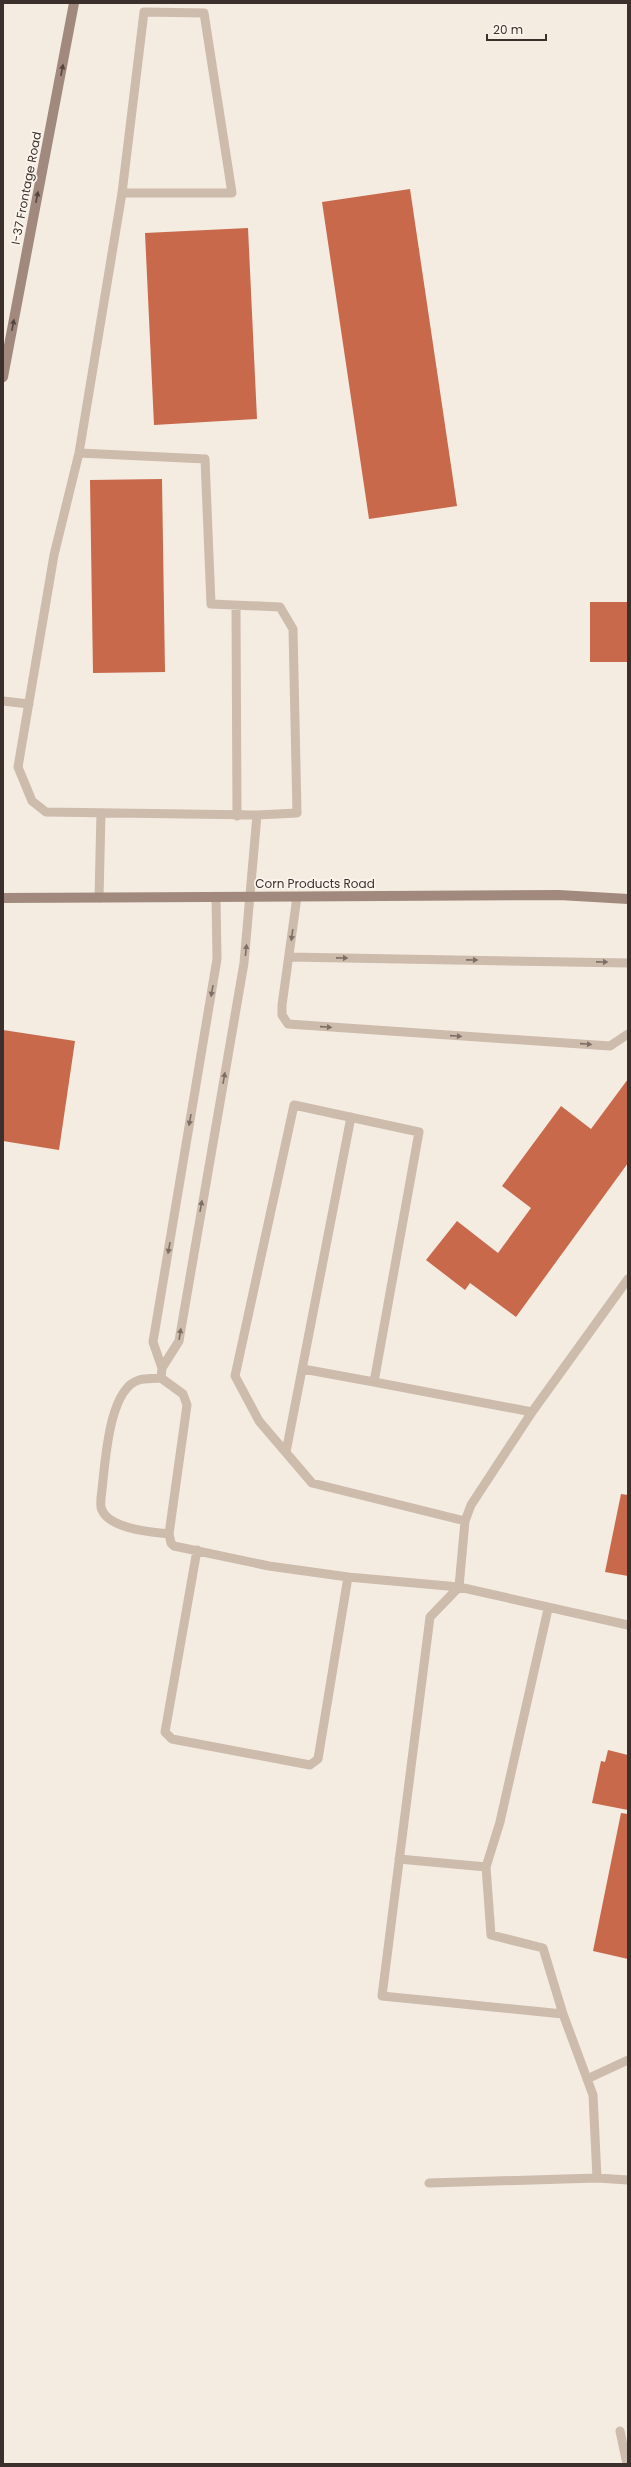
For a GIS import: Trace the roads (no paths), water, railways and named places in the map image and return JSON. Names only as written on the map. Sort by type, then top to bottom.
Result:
[{"type":"street","name":"I-37 Frontage Road","points":[[3,377],[74,3]]},
{"type":"street","name":"Corn Products Road","points":[[3,898],[559,895],[628,899]]},
{"type":"lane","points":[[79,454],[205,459],[211,604],[280,607],[293,629],[297,813],[237,816],[46,812],[32,801],[18,766],[54,555],[79,454],[122,193],[144,12],[204,13],[232,193],[122,193]]},
{"type":"lane","points":[[236,606],[237,816]]},
{"type":"lane","points":[[3,701],[29,704]]},
{"type":"lane","points":[[98,898],[101,813]]},
{"type":"lane","points":[[162,1368],[179,1341],[244,963],[257,815]]},
{"type":"lane","points":[[161,1378],[162,1368],[153,1342],[217,959],[216,897]]},
{"type":"lane","points":[[297,897],[282,1004],[282,1015],[288,1024],[610,1046],[628,1034]]},
{"type":"lane","points":[[289,957],[628,963]]},
{"type":"lane","points":[[374,1382],[419,1132],[294,1105],[235,1376],[260,1421],[312,1484],[465,1521]]},
{"type":"lane","points":[[286,1452],[351,1117]]},
{"type":"lane","points":[[563,2014],[382,1996],[430,1617],[459,1587],[465,1521],[471,1504],[532,1412],[628,1279]]},
{"type":"lane","points":[[303,1369],[532,1412]]},
{"type":"lane","points":[[169,1534],[130,1529],[109,1518],[101,1510],[101,1498],[112,1416],[123,1393],[138,1380],[161,1378],[183,1394],[187,1405],[169,1534],[170,1543],[174,1546],[269,1566],[348,1577],[459,1587],[548,1609],[628,1625]]},
{"type":"lane","points":[[196,1550],[165,1732],[172,1739],[235,1752],[310,1765],[318,1759],[348,1577]]},
{"type":"lane","points":[[548,1609],[500,1822],[486,1867],[492,1935],[543,1948],[563,2014],[593,2095],[597,2178]]},
{"type":"lane","points":[[399,1859],[486,1867]]},
{"type":"lane","points":[[587,2079],[628,2060]]},
{"type":"lane","points":[[429,2183],[597,2178],[628,2180]]},
{"type":"lane","points":[[620,2431],[626,2464]]}]
